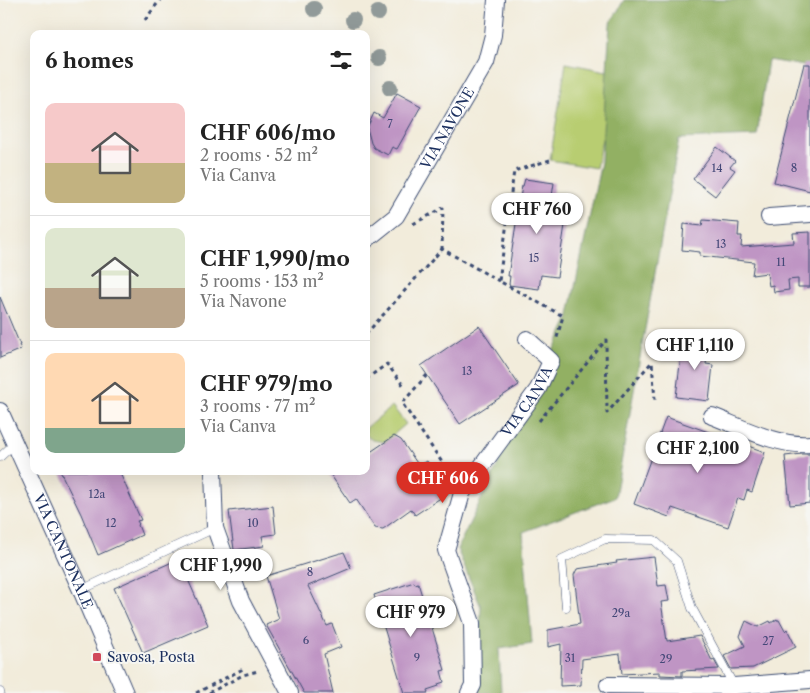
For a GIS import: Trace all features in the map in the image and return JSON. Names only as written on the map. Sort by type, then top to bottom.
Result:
[{"type":"street","name":"VIA NAVONE","points":[[370,237],[396,216],[486,62],[493,35],[496,0]]},
{"type":"street","points":[[769,217],[810,214]]},
{"type":"street","name":"VIA CANVA","points":[[469,693],[473,685],[472,623],[446,550],[462,493],[538,390],[551,361],[527,339]]},
{"type":"street","name":"VIA CANTONALE","points":[[0,411],[81,590],[125,693]]},
{"type":"street","points":[[712,416],[779,442],[800,445],[810,444]]},
{"type":"street","points":[[213,475],[215,528],[241,601],[290,693]]},
{"type":"street","points":[[608,685],[734,686],[810,680],[810,693]]},
{"type":"lane","points":[[0,457],[14,444]]},
{"type":"lane","points":[[81,590],[215,528]]},
{"type":"lane","points":[[566,607],[562,559],[605,539],[654,540],[677,561],[692,608],[734,686]]},
{"type":"path","points":[[145,20],[160,0]]},
{"type":"path","points":[[499,281],[514,171],[550,160]]},
{"type":"path","points":[[370,330],[442,249],[442,208],[409,226]]},
{"type":"path","points":[[442,249],[563,316],[551,361]]},
{"type":"path","points":[[537,424],[606,340],[607,413],[652,362],[655,400]]},
{"type":"path","points":[[370,376],[387,364],[404,386]]},
{"type":"path","points":[[427,376],[402,403],[462,493]]},
{"type":"path","points":[[209,693],[243,675],[276,668]]},
{"type":"path","points":[[196,693],[241,670],[243,675]]},
{"type":"green space","points":[[624,0],[810,0],[810,67],[768,60],[757,136],[679,139],[615,497],[523,532],[532,644],[499,649],[501,693],[474,693],[477,686],[481,607],[457,549],[568,320],[601,162],[610,24]]},
{"type":"green space","points":[[566,63],[616,73],[596,168],[550,160]]},
{"type":"green space","points":[[392,406],[406,424],[385,442],[370,438],[370,425]]},
{"type":"building","points":[[804,64],[810,64],[810,191],[774,182]]},
{"type":"building","points":[[397,93],[421,106],[397,149],[392,147],[388,155],[374,148],[370,139],[370,122],[374,113],[383,118]]},
{"type":"building","points":[[717,147],[735,161],[730,167],[735,170],[715,196],[693,179]]},
{"type":"building","points":[[525,179],[554,183],[552,196],[569,199],[557,277],[541,275],[539,289],[509,285],[510,276],[508,276],[522,186]]},
{"type":"building","points":[[703,220],[739,223],[738,236],[742,236],[741,247],[794,243],[793,233],[810,232],[810,287],[798,287],[798,279],[788,280],[789,290],[774,292],[773,285],[769,286],[767,273],[752,275],[754,262],[700,256],[700,252],[682,250],[684,224],[702,226]]},
{"type":"building","points":[[0,297],[21,349],[0,358]]},
{"type":"building","points":[[479,326],[519,385],[460,424],[421,366]]},
{"type":"building","points":[[683,339],[709,342],[706,364],[713,365],[709,401],[676,397]]},
{"type":"building","points":[[666,417],[765,452],[752,492],[747,490],[744,500],[738,498],[728,527],[672,508],[669,517],[634,504]]},
{"type":"building","points":[[394,436],[401,440],[419,466],[427,461],[448,493],[415,515],[411,509],[383,529],[375,528],[356,499],[350,503],[331,475],[370,475],[370,452]]},
{"type":"building","points":[[810,454],[810,503],[790,505],[785,456]]},
{"type":"building","points":[[62,475],[121,475],[141,520],[137,521],[142,535],[98,555]]},
{"type":"building","points":[[273,506],[276,534],[262,536],[264,546],[234,550],[229,511]]},
{"type":"building","points":[[344,552],[351,568],[308,586],[327,626],[332,624],[341,647],[324,654],[333,693],[304,693],[266,625],[279,619],[266,576]]},
{"type":"building","points":[[654,557],[658,586],[666,585],[669,601],[661,602],[667,641],[700,636],[712,661],[714,660],[719,669],[682,671],[682,676],[660,675],[660,672],[622,674],[620,654],[582,659],[581,685],[560,686],[561,644],[548,647],[548,630],[580,624],[574,575],[577,569],[617,563],[616,561]]},
{"type":"building","points":[[179,559],[208,625],[143,653],[114,588]]},
{"type":"building","points":[[414,582],[415,584],[418,583],[445,670],[441,671],[444,682],[427,690],[428,693],[404,693],[374,595]]},
{"type":"building","points":[[777,619],[785,631],[787,629],[796,647],[753,668],[731,669],[724,656],[745,646],[740,636],[746,621],[758,627]]},
{"type":"place","name":"Savosa, Posta","points":[[97,657]]}]
